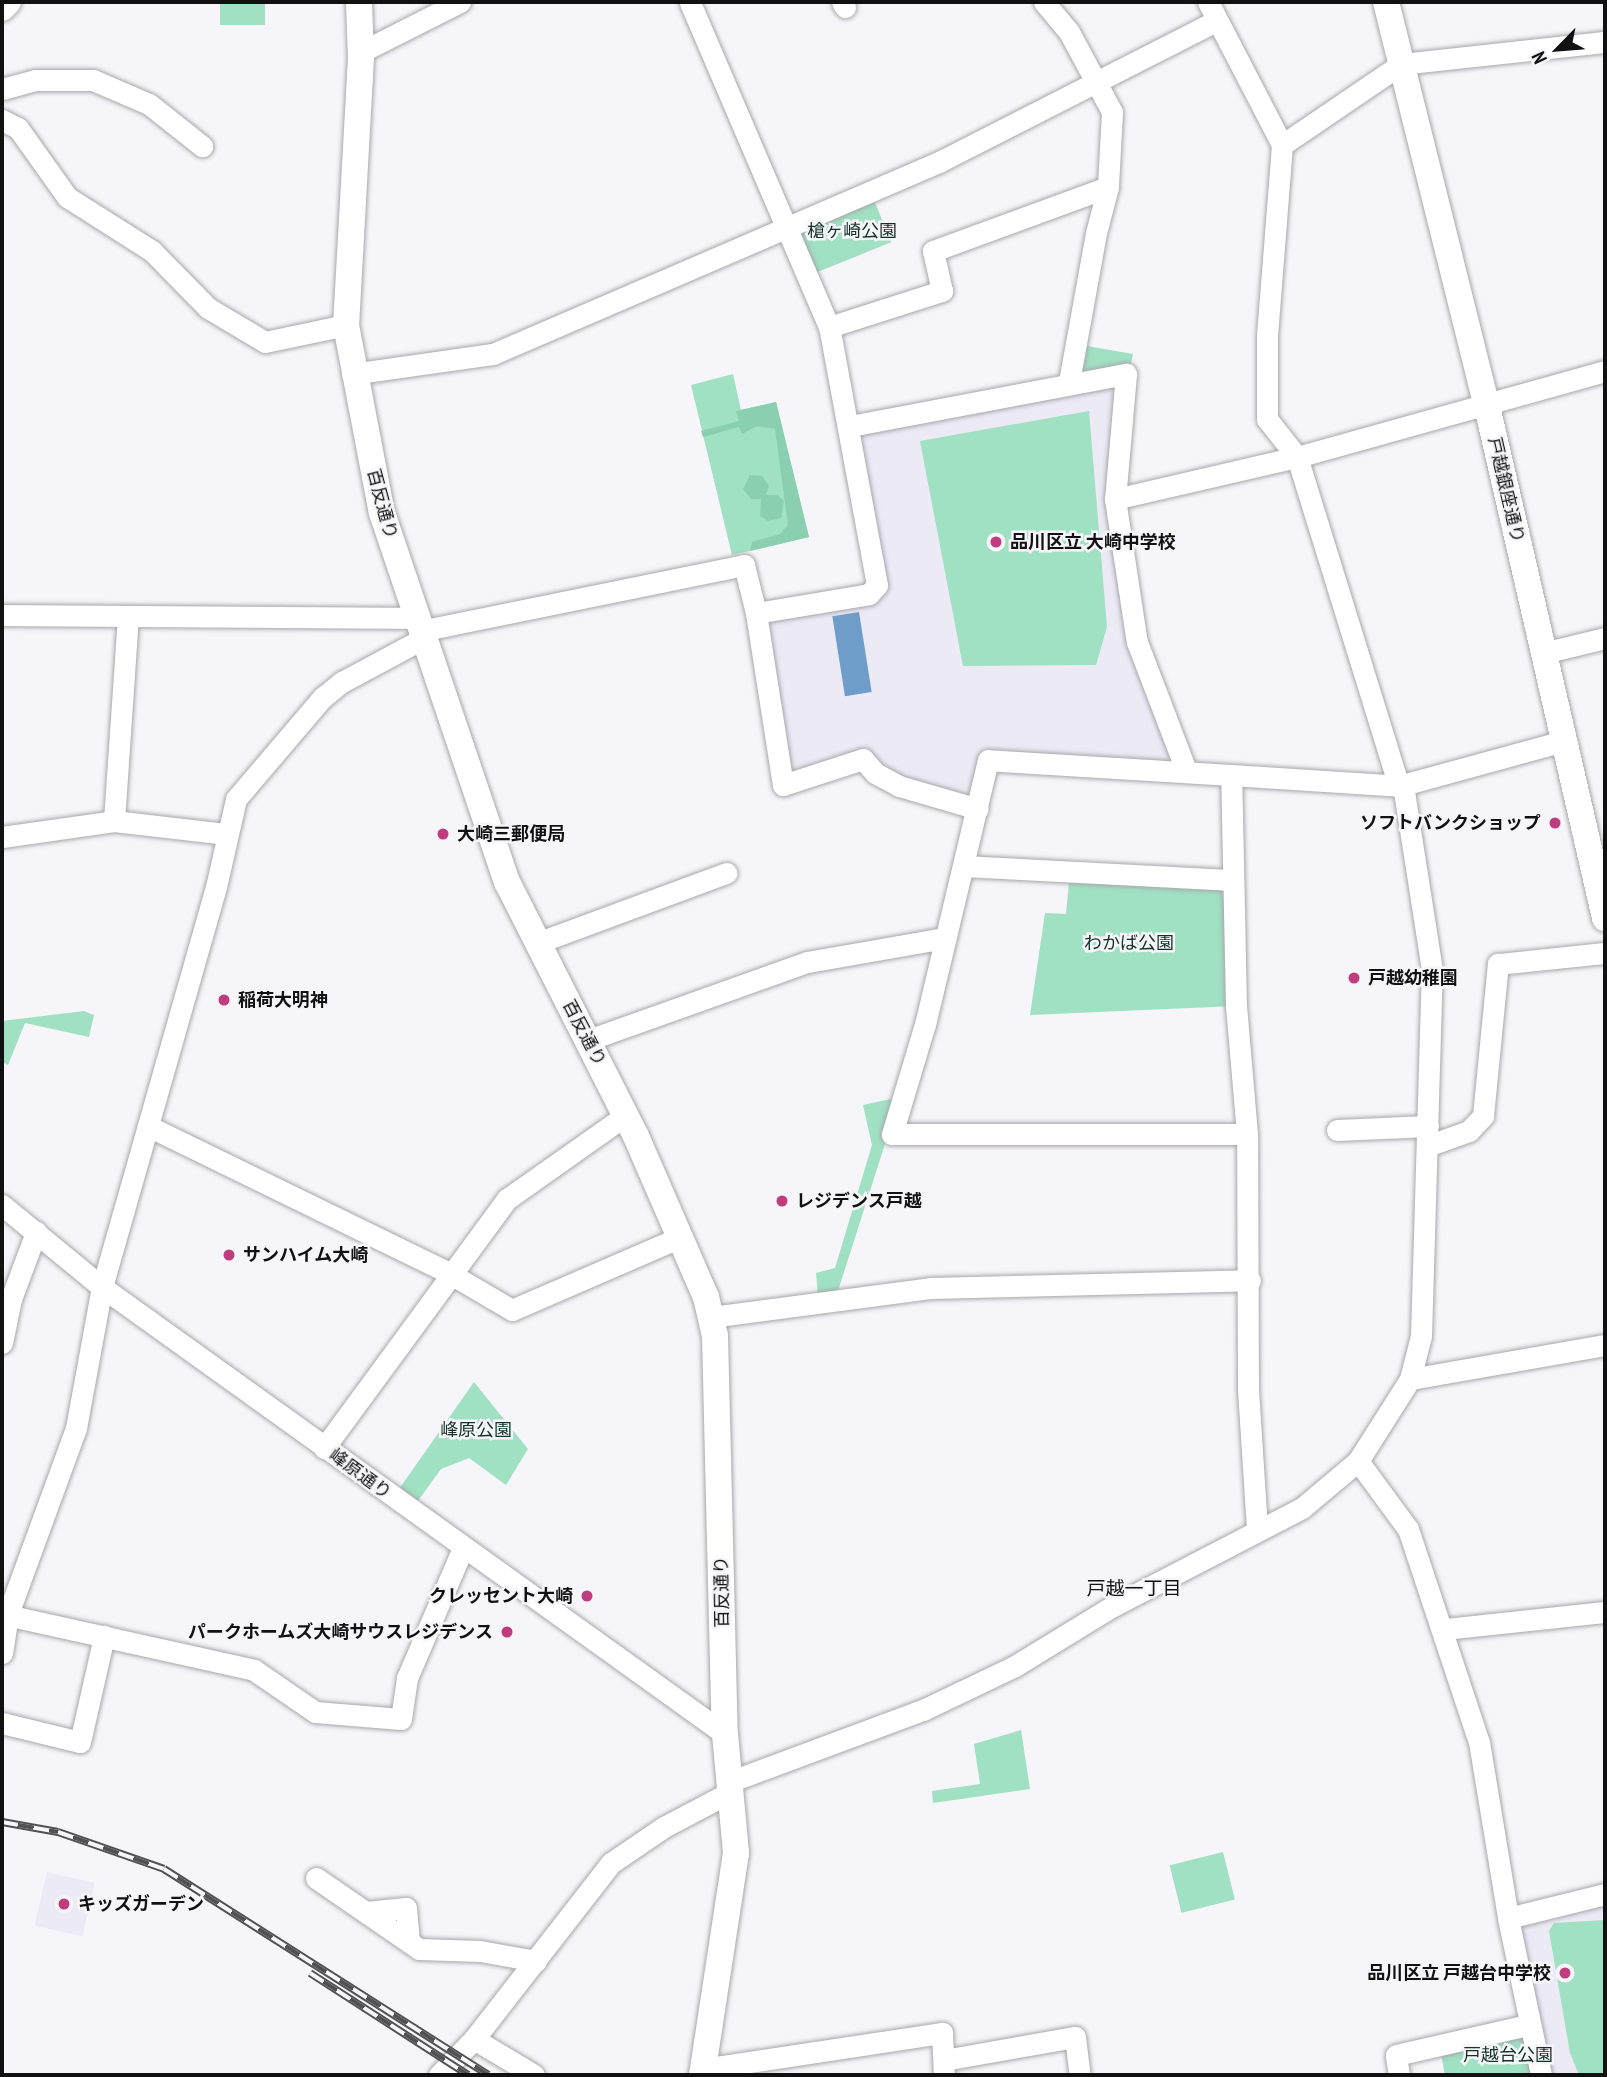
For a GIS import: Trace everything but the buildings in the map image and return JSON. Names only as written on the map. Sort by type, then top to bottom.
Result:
[{"type":"street","points":[[2,8],[8,2]]},
{"type":"street","name":"百反通り","points":[[359,2],[361,52],[346,325],[352,374],[382,513],[419,630],[507,882],[626,1115],[681,1237],[711,1317],[719,1404],[725,1734],[736,1853],[703,2072]]},
{"type":"street","points":[[361,52],[460,2]]},
{"type":"street","points":[[690,2],[789,227],[829,327],[850,426],[877,585],[869,594],[756,613]]},
{"type":"street","points":[[1044,2],[1069,32],[1112,112],[1108,187],[1096,233],[1069,382]]},
{"type":"street","name":"戸越銀座通り","points":[[1386,2],[1486,402],[1605,918]]},
{"type":"street","points":[[352,374],[493,354],[939,162],[1095,84],[1212,11],[1282,145],[1266,335],[1267,419],[1297,457],[1401,785],[1432,970],[1421,1336],[1410,1378],[1358,1461],[1302,1508],[1257,1529],[946,1701],[729,1787],[664,1827],[611,1863],[474,2039],[440,2075]]},
{"type":"street","points":[[1282,145],[1401,64],[1605,42]]},
{"type":"street","points":[[2,89],[36,80],[93,80],[149,104],[202,146]]},
{"type":"street","points":[[2,120],[18,128],[67,197],[152,251],[208,308],[265,342],[346,325]]},
{"type":"street","points":[[829,327],[942,291],[933,251],[1108,187]]},
{"type":"street","points":[[1115,499],[1297,457],[1486,402],[1605,372]]},
{"type":"street","points":[[850,426],[1069,382],[1126,374],[1115,499],[1137,642],[1186,770]]},
{"type":"street","points":[[2,615],[128,617],[419,630],[744,565],[756,613],[783,785],[863,759],[875,773],[899,786],[978,809]]},
{"type":"street","points":[[114,821],[128,617]]},
{"type":"street","points":[[2,1653],[5,1614],[76,1427],[102,1287],[236,799],[318,701],[342,681],[419,630]]},
{"type":"street","points":[[1542,653],[1605,638]]},
{"type":"street","points":[[1247,1134],[892,1134],[964,866],[988,760],[1401,785],[1563,741]]},
{"type":"street","points":[[1231,775],[1236,1006],[1247,1134],[1250,1280],[1248,1389],[1257,1529]]},
{"type":"street","points":[[2,837],[114,821],[227,834]]},
{"type":"street","points":[[964,866],[1233,880]]},
{"type":"street","points":[[537,943],[726,873]]},
{"type":"street","points":[[588,1040],[807,962],[945,938]]},
{"type":"street","points":[[1337,1130],[1427,1136],[1469,1130],[1483,1116],[1498,964],[1605,953]]},
{"type":"street","points":[[324,1448],[449,1273],[507,1199],[626,1115]]},
{"type":"street","points":[[148,1126],[449,1273],[512,1310],[681,1237]]},
{"type":"street","name":"峰原通り","points":[[2,1205],[102,1287],[725,1734]]},
{"type":"street","points":[[2,1343],[11,1299],[36,1232]]},
{"type":"street","points":[[711,1317],[931,1288],[1250,1280]]},
{"type":"street","points":[[1410,1378],[1605,1345]]},
{"type":"street","points":[[1358,1461],[1408,1529],[1445,1629],[1479,1742],[1508,1918],[1528,2025],[1541,2075]]},
{"type":"street","points":[[5,1614],[254,1670],[315,1712],[401,1719],[407,1678],[463,1548]]},
{"type":"street","points":[[1445,1629],[1605,1612]]},
{"type":"street","points":[[2,1723],[80,1742],[104,1636]]},
{"type":"street","points":[[316,1878],[419,1949],[480,1951],[536,1961]]},
{"type":"street","points":[[1508,1918],[1605,1894]]},
{"type":"street","points":[[1399,2075],[1396,2056],[1528,2025]]},
{"type":"street","points":[[703,2072],[942,2033],[944,2068],[1075,2037],[1080,2075]]},
{"type":"street","points":[[474,2039],[534,2075]]},
{"type":"shaded area","name":"品川区立 大崎中学校","points":[[1110,382],[1121,387],[1109,492],[1123,625],[1171,746],[1167,760],[1059,760],[985,752],[973,801],[896,777],[877,767],[793,775],[786,769],[763,624],[770,618],[860,601],[868,608],[888,592],[858,432]]},
{"type":"shaded area","name":"キッズガーデン","points":[[47,1872],[95,1883],[82,1937],[35,1926]]},
{"type":"shaded area","name":"品川区立 戸越台中学校","points":[[1605,1901],[1605,2075],[1547,2075],[1516,1923]]},
{"type":"green space","points":[[220,2],[265,2],[265,25],[220,25]]},
{"type":"green space","name":"槍ヶ崎公園","points":[[872,195],[891,242],[811,275],[792,227]]},
{"type":"green space","points":[[1081,345],[1133,354],[1130,368],[1075,376]]},
{"type":"green space","points":[[733,374],[741,410],[776,402],[809,537],[732,555],[691,385]]},
{"type":"green space","points":[[776,402],[809,537],[750,551],[752,542],[780,534],[788,525],[775,429],[757,426],[742,434],[739,427],[703,437],[701,431],[739,421],[736,411]]},
{"type":"green space","points":[[1089,411],[1107,627],[1096,665],[963,666],[920,441]]},
{"type":"green space","points":[[750,475],[762,476],[769,486],[766,495],[777,495],[784,501],[781,518],[768,521],[760,516],[761,499],[751,499],[743,489]]},
{"type":"green space","name":"わかば公園","points":[[1070,872],[1233,880],[1236,1006],[1030,1015],[1045,913],[1066,914]]},
{"type":"green space","points":[[84,1011],[94,1015],[89,1037],[25,1023],[8,1065],[2,1062],[2,1021]]},
{"type":"green space","points":[[900,1097],[837,1294],[818,1296],[816,1273],[835,1268],[872,1145],[863,1105]]},
{"type":"green space","name":"峰原公園","points":[[474,1382],[528,1449],[506,1485],[469,1458],[441,1469],[415,1505],[397,1492]]},
{"type":"green space","points":[[1021,1730],[1030,1789],[933,1803],[932,1791],[980,1784],[974,1744]]},
{"type":"green space","points":[[1223,1852],[1235,1900],[1181,1913],[1170,1865]]},
{"type":"green space","points":[[1605,1920],[1605,2075],[1579,2075],[1570,2053],[1549,1931],[1554,1923]]},
{"type":"green space","name":"戸越台公園","points":[[1526,2029],[1537,2075],[1445,2075],[1440,2049]]},
{"type":"water","points":[[859,612],[872,692],[845,696],[832,616]]},
{"type":"railway","points":[[2,1822],[58,1832],[164,1869],[488,2075]]},
{"type":"railway","points":[[310,1973],[468,2075]]},
{"type":"place","name":"品川区立 大崎中学校","points":[[996,542]]},
{"type":"place","name":"ソフトバンクショップ","points":[[1555,823]]},
{"type":"place","name":"大崎三郵便局","points":[[443,834]]},
{"type":"place","name":"戸越幼稚園","points":[[1354,978]]},
{"type":"place","name":"稲荷大明神","points":[[224,1000]]},
{"type":"place","name":"レジデンス戸越","points":[[782,1201]]},
{"type":"place","name":"サンハイム大崎","points":[[229,1255]]},
{"type":"place","name":"クレッセント大崎","points":[[587,1596]]},
{"type":"place","name":"パークホームズ大崎サウスレジデンス","points":[[507,1632]]},
{"type":"place","name":"キッズガーデン","points":[[64,1904]]},
{"type":"place","name":"品川区立 戸越台中学校","points":[[1565,1973]]},
{"type":"district","name":"戸越一丁目","points":[[1134,1589]]}]
